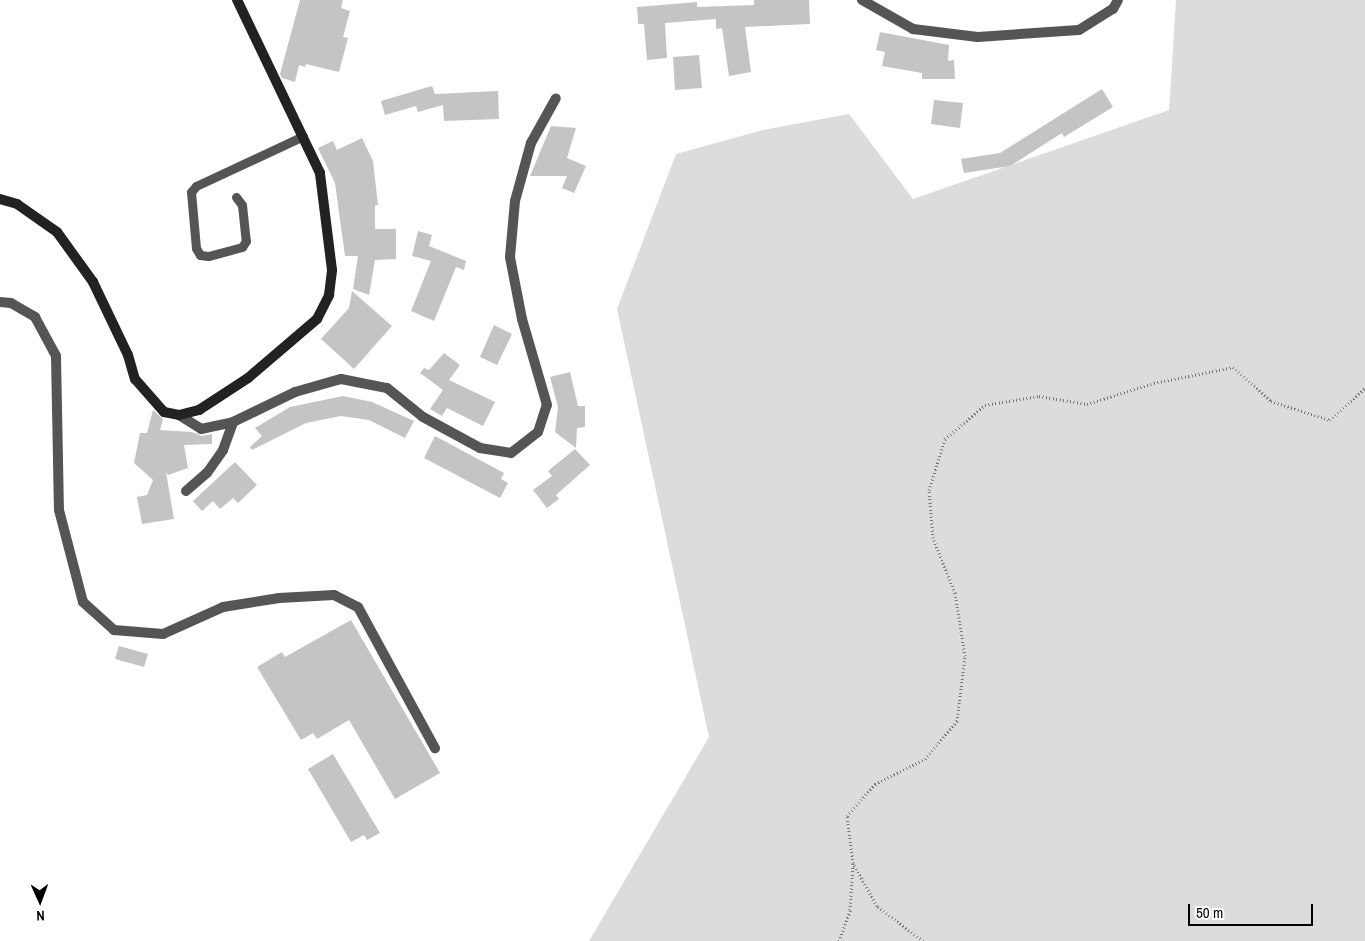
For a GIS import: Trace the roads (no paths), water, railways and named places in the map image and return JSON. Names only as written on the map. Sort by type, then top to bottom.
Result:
[{"type":"street","points":[[179,415],[199,410],[248,378],[317,319],[329,295],[332,270],[320,173],[237,0]]},
{"type":"street","points":[[862,0],[913,29],[978,37],[1079,30],[1114,9],[1118,0]]},
{"type":"street","points":[[0,199],[17,204],[57,232],[93,282],[128,355],[135,379],[164,412],[179,415],[201,429],[233,422],[295,392],[341,379],[387,388],[423,417],[480,448],[511,453],[538,432],[547,405],[522,319],[510,257],[515,201],[531,142],[556,98]]},
{"type":"street","points":[[0,302],[11,303],[34,317],[56,356],[59,510],[83,602],[114,630],[163,634],[223,607],[279,598],[334,595],[358,607],[435,748]]},
{"type":"street","points":[[186,491],[207,473],[223,450],[233,422]]},
{"type":"lane","points":[[236,197],[242,205],[246,241],[242,247],[208,256],[200,254],[196,248],[191,192],[196,186],[303,136]]}]
